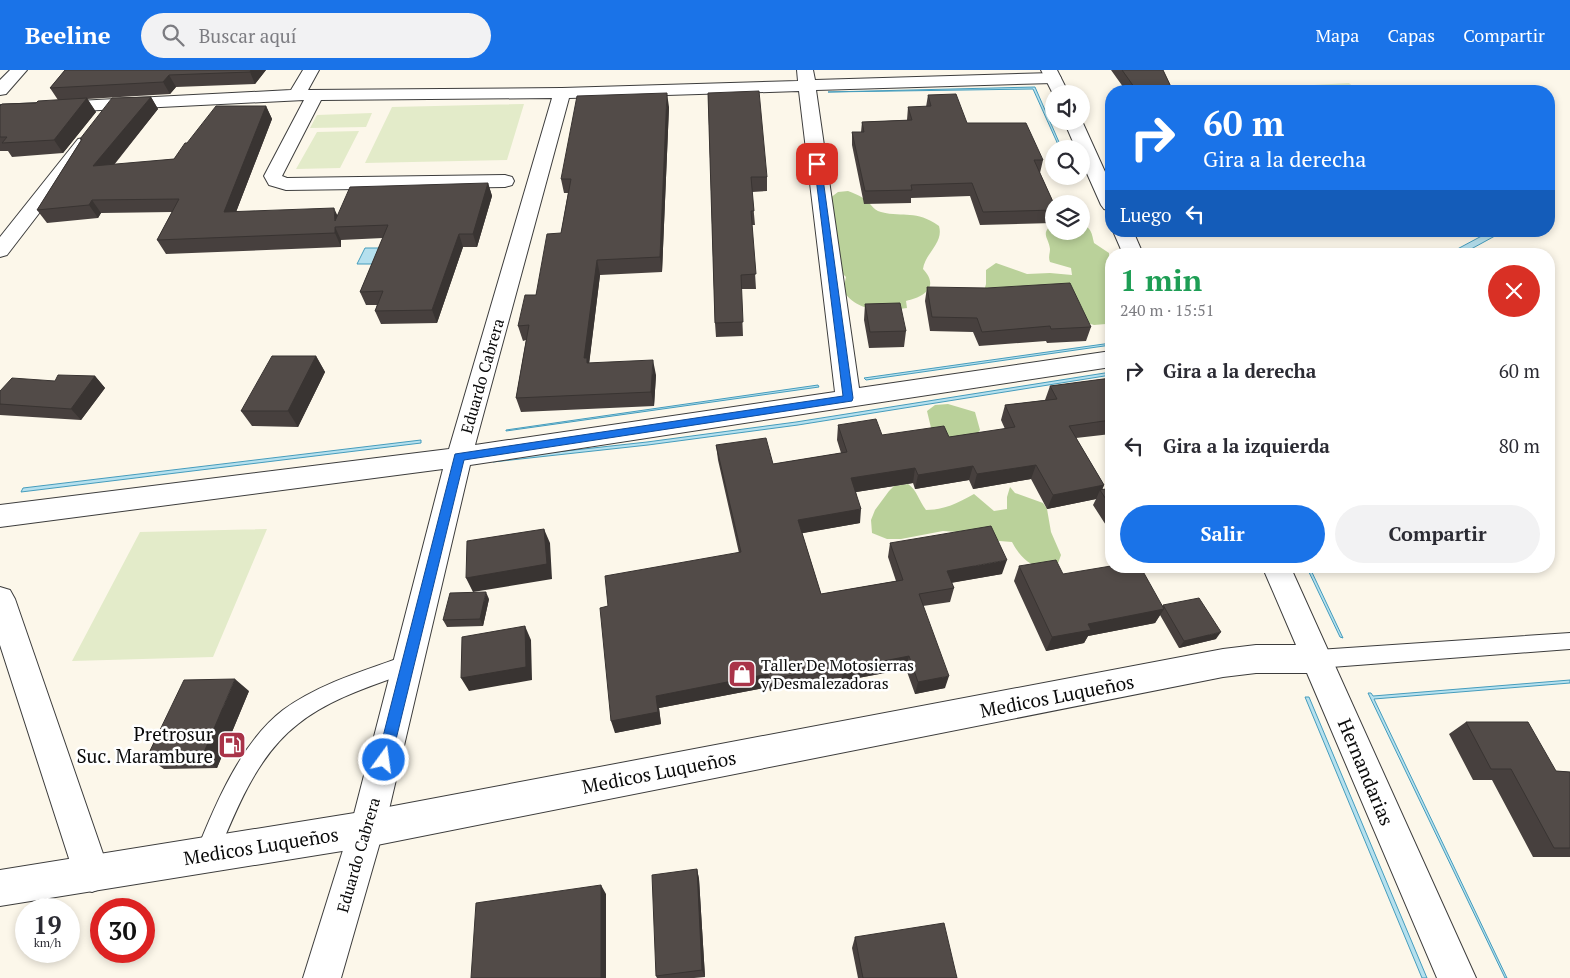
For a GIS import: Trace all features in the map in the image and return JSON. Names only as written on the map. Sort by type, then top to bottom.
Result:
[{"type":"street","points":[[0,90],[19,70]]},
{"type":"street","points":[[310,70],[306,95],[273,176],[276,181],[286,184],[505,181]]},
{"type":"street","points":[[0,110],[306,95],[562,93],[806,78],[1051,74]]},
{"type":"street","points":[[806,78],[848,398]]},
{"type":"street","name":"Eduardo Cabrera","points":[[322,978],[366,829],[459,457],[562,93]]},
{"type":"street","points":[[0,250],[114,104]]},
{"type":"street","points":[[1077,130],[1105,192]]},
{"type":"street","points":[[0,516],[459,457],[1105,360]]},
{"type":"street","name":"Hernandarias","points":[[1279,573],[1456,978]]},
{"type":"street","points":[[0,599],[92,874]]},
{"type":"street","name":"Medicos Luqueños","points":[[0,888],[366,829],[1223,663],[1256,659],[1318,659]]},
{"type":"lane","points":[[1318,659],[1570,641]]},
{"type":"lane","points":[[206,855],[246,770],[273,735],[289,719],[306,707],[343,689],[408,664]]},
{"type":"green space","points":[[1349,83],[1351,85],[1313,85]]},
{"type":"green space","points":[[524,104],[507,160],[365,163],[392,107]]},
{"type":"green space","points":[[372,113],[366,127],[310,128],[317,115]]},
{"type":"green space","points":[[359,131],[340,168],[296,169],[317,132]]},
{"type":"green space","points":[[848,191],[866,200],[878,211],[889,214],[923,217],[939,226],[939,238],[924,263],[923,269],[928,275],[930,286],[924,294],[906,301],[907,308],[880,310],[864,307],[849,298],[843,291],[846,277],[834,265],[826,201],[838,192]]},
{"type":"green space","points":[[1090,231],[1094,243],[1105,250],[1105,324],[1094,325],[984,291],[986,270],[996,263],[1027,274],[1050,273],[1072,275],[1071,268],[1050,262],[1047,240],[1090,240]]},
{"type":"green space","points":[[948,404],[975,412],[980,430],[974,438],[965,444],[932,432],[927,411],[935,405]]},
{"type":"green space","points":[[908,484],[914,489],[926,510],[939,509],[951,505],[974,494],[994,511],[1007,509],[1007,497],[1010,487],[1015,493],[1043,503],[1047,509],[1051,532],[1061,555],[1057,566],[1044,570],[1033,565],[1021,556],[1012,542],[987,540],[958,532],[943,531],[901,539],[887,539],[872,533],[871,520],[875,510],[894,486]]},
{"type":"green space","points":[[267,529],[213,657],[72,661],[140,532]]},
{"type":"water","points":[[1035,87],[1045,110],[1045,116],[1033,89],[828,92]]},
{"type":"water","points":[[1051,130],[1054,130],[1058,140],[1056,140]]},
{"type":"water","points":[[1480,237],[1493,237],[1473,248],[1459,248]]},
{"type":"water","points":[[365,248],[382,248],[375,264],[357,264]]},
{"type":"water","points":[[1105,344],[1105,346],[866,380],[864,378]]},
{"type":"water","points":[[1105,373],[1105,376],[798,425],[648,445],[493,462],[493,459],[647,442],[796,422]]},
{"type":"water","points":[[818,385],[819,387],[506,431],[506,430]]},
{"type":"water","points":[[421,440],[421,443],[21,492],[23,488]]},
{"type":"water","points":[[1309,573],[1312,573],[1343,638],[1340,637]]},
{"type":"water","points":[[1570,680],[1570,683],[1374,699],[1507,978],[1505,978],[1368,693],[1371,693],[1373,696]]},
{"type":"water","points":[[1305,697],[1309,697],[1427,978],[1422,978]]},
{"type":"building","points":[[65,70],[251,70],[250,72],[169,75],[163,82],[50,88]]},
{"type":"building","points":[[1122,70],[1163,70],[1170,85],[1133,85]]},
{"type":"building","points":[[759,91],[767,177],[751,177],[754,211],[751,211],[756,274],[741,275],[743,322],[715,323],[708,93]]},
{"type":"building","points":[[667,93],[660,257],[597,260],[584,358],[587,358],[587,363],[653,360],[651,392],[516,398],[529,325],[518,326],[525,295],[536,295],[547,234],[561,233],[571,179],[561,179],[577,96]]},
{"type":"building","points":[[956,94],[967,123],[1026,123],[1043,160],[1034,160],[1050,195],[1045,195],[1045,210],[983,212],[972,183],[911,185],[912,190],[865,191],[852,132],[864,132],[862,122],[912,120],[908,107],[931,106],[928,95]]},
{"type":"building","points":[[151,97],[93,166],[174,159],[216,106],[266,106],[224,212],[334,208],[335,221],[350,187],[488,183],[473,234],[459,234],[432,310],[375,311],[383,291],[360,292],[388,225],[335,227],[335,233],[157,240],[179,199],[92,200],[89,205],[37,210],[82,139],[80,139],[112,98]]},
{"type":"building","points":[[87,98],[54,140],[2,143],[7,137],[0,137],[0,106],[2,104]]},
{"type":"building","points":[[1070,283],[1091,327],[1051,329],[1050,326],[982,332],[977,318],[932,317],[927,287],[987,288]]},
{"type":"building","points":[[900,303],[906,331],[870,332],[865,304]]},
{"type":"building","points":[[272,356],[316,356],[288,411],[241,411]]},
{"type":"building","points":[[58,375],[95,376],[71,409],[0,404],[0,391],[12,378],[55,381]]},
{"type":"building","points":[[1105,379],[1105,421],[1069,426],[1104,485],[1053,495],[1036,465],[977,474],[973,466],[918,475],[915,468],[851,478],[861,509],[798,520],[821,594],[903,580],[890,543],[991,526],[1007,560],[947,571],[954,588],[919,594],[949,676],[918,682],[909,656],[843,669],[842,666],[770,679],[768,674],[656,696],[658,712],[611,721],[600,608],[608,606],[605,576],[741,552],[716,445],[766,438],[773,464],[847,452],[838,425],[876,419],[882,435],[944,426],[949,437],[1015,427],[1005,405],[1057,399],[1050,386]]},
{"type":"building","points":[[1105,489],[1105,498],[1100,490]]},
{"type":"building","points":[[544,529],[547,564],[466,578],[467,541]]},
{"type":"building","points":[[1056,560],[1063,574],[1105,567],[1105,573],[1144,573],[1164,609],[1088,624],[1091,630],[1052,637],[1019,566]]},
{"type":"building","points":[[486,592],[480,619],[443,620],[450,593]]},
{"type":"building","points":[[1199,598],[1221,632],[1184,641],[1163,605]]},
{"type":"building","points":[[525,626],[526,667],[461,678],[462,637]]},
{"type":"building","points":[[235,679],[202,757],[147,757],[184,680]]},
{"type":"building","points":[[1466,722],[1528,722],[1556,771],[1570,772],[1570,848],[1554,848],[1511,769],[1491,769]]},
{"type":"building","points":[[697,869],[702,970],[656,976],[652,875]]},
{"type":"building","points":[[601,885],[601,978],[471,978],[476,903]]},
{"type":"building","points":[[944,923],[957,978],[863,978],[855,937]]},
{"type":"place","name":"Taller De Motosierras y Desmalezadoras","points":[[742,674]]},
{"type":"place","name":"Pretrosur Suc. Marambure","points":[[232,745]]},
{"type":"route","points":[[384,760],[459,457],[848,398],[817,164]]}]
